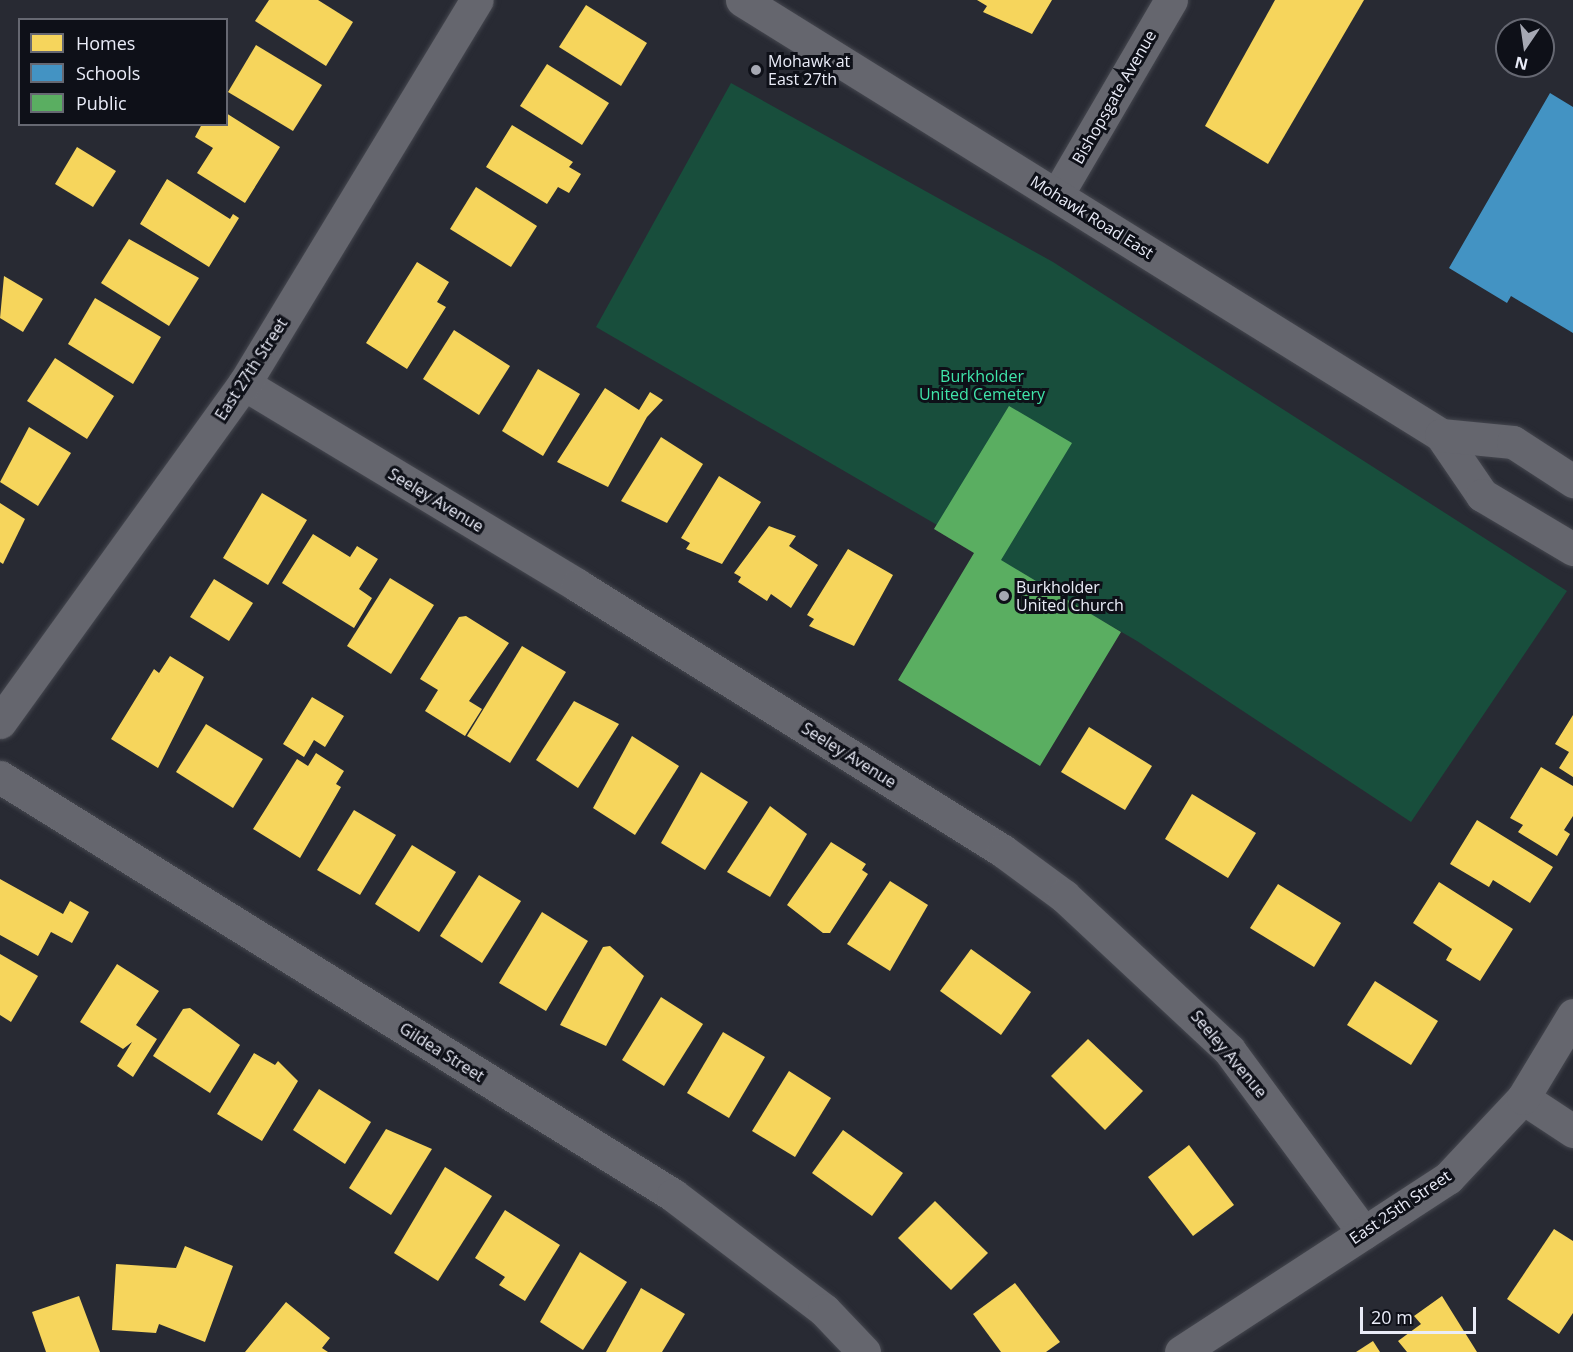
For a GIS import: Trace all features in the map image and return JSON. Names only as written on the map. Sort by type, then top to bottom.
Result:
[{"type":"street","name":"East 27th Street","points":[[0,722],[244,384],[477,0]]},
{"type":"street","name":"Mohawk Road East","points":[[742,0],[1441,435],[1482,495],[1573,549]]},
{"type":"street","name":"Bishopsgate Avenue","points":[[1057,195],[1171,0]]},
{"type":"street","name":"Seeley Avenue","points":[[244,384],[598,598],[1003,851],[1064,896],[1177,995],[1229,1050],[1364,1233]]},
{"type":"street","name":"Mohawk Road East","points":[[1441,435],[1513,442],[1573,481]]},
{"type":"street","name":"Gildea Street","points":[[0,777],[673,1195],[824,1310],[864,1352]]},
{"type":"street","name":"East 25th Street","points":[[1180,1352],[1448,1178],[1523,1098],[1573,1015]]},
{"type":"street","points":[[1523,1098],[1573,1131]]},
{"type":"green space","name":"Burkholder United Cemetery","points":[[731,83],[1053,262],[1567,591],[1411,822],[1137,641],[596,327]]},
{"type":"building: Homes","points":[[269,0],[318,0],[353,22],[326,66],[255,21]]},
{"type":"building: Homes","points":[[977,0],[1052,0],[1032,34],[983,12],[987,6]]},
{"type":"building: Homes","points":[[1275,0],[1364,0],[1268,164],[1205,126]]},
{"type":"building: Homes","points":[[586,5],[647,43],[621,86],[559,47]]},
{"type":"building: Homes","points":[[256,45],[322,85],[293,131],[228,92]]},
{"type":"building: Homes","points":[[547,64],[609,103],[582,145],[520,106]]},
{"type":"building: Homes","points":[[228,114],[280,147],[245,203],[197,173],[213,148],[195,137],[201,126],[228,126]]},
{"type":"building: Homes","points":[[512,125],[573,162],[569,167],[581,174],[569,193],[558,187],[547,204],[486,167]]},
{"type":"building: Homes","points":[[77,147],[116,171],[93,207],[55,184]]},
{"type":"building: Homes","points":[[167,179],[230,219],[233,214],[239,218],[209,267],[140,224]]},
{"type":"building: Homes","points":[[476,187],[537,226],[511,267],[450,229]]},
{"type":"building: Homes","points":[[129,239],[199,278],[169,326],[101,283]]},
{"type":"building: Homes","points":[[417,262],[449,282],[437,302],[446,307],[407,369],[366,343]]},
{"type":"building: Homes","points":[[4,276],[43,299],[23,332],[0,318]]},
{"type":"building: Homes","points":[[95,298],[161,337],[133,384],[68,344]]},
{"type":"building: Homes","points":[[454,330],[510,366],[479,415],[423,379]]},
{"type":"building: Homes","points":[[55,358],[114,396],[87,439],[27,401]]},
{"type":"building: Homes","points":[[538,369],[580,394],[543,456],[502,431]]},
{"type":"building: Homes","points":[[605,388],[639,410],[650,392],[663,400],[647,417],[608,487],[557,462]]},
{"type":"building: Homes","points":[[29,427],[71,453],[38,506],[0,482]]},
{"type":"building: Homes","points":[[661,437],[703,464],[667,523],[621,501]]},
{"type":"building: Homes","points":[[719,476],[761,502],[722,564],[686,549],[690,543],[681,538]]},
{"type":"building: Homes","points":[[262,493],[307,520],[268,585],[223,558]]},
{"type":"building: Homes","points":[[0,503],[25,519],[3,564],[0,562]]},
{"type":"building: Homes","points":[[769,526],[796,536],[789,546],[818,565],[791,608],[771,594],[767,601],[738,582],[741,577],[734,573]]},
{"type":"building: Homes","points":[[313,534],[350,557],[357,546],[378,559],[359,589],[372,598],[354,628],[282,583]]},
{"type":"building: Homes","points":[[848,549],[893,575],[854,646],[809,626],[814,619],[807,615]]},
{"type":"building: Homes","points":[[390,578],[434,605],[391,674],[347,646]]},
{"type":"building: Homes","points":[[214,579],[253,603],[229,641],[190,617]]},
{"type":"building: Homes","points":[[466,616],[509,643],[469,701],[482,709],[465,736],[425,711],[438,690],[420,679],[459,617]]},
{"type":"building: Homes","points":[[522,646],[566,672],[510,763],[467,736]]},
{"type":"building: Homes","points":[[170,656],[204,677],[158,768],[111,739],[154,669],[159,673]]},
{"type":"building: Homes","points":[[312,697],[344,716],[325,747],[314,740],[304,757],[283,744]]},
{"type":"building: Homes","points":[[574,701],[619,724],[578,788],[536,760]]},
{"type":"building: Homes","points":[[1573,715],[1573,777],[1559,768],[1569,752],[1555,744]]},
{"type":"building: Homes","points":[[206,724],[263,759],[233,808],[176,772]]},
{"type":"building: Homes","points":[[1089,727],[1152,766],[1125,810],[1061,772]]},
{"type":"building: Homes","points":[[632,736],[679,766],[635,835],[593,808]]},
{"type":"building: Homes","points":[[316,753],[344,771],[336,784],[341,787],[300,858],[253,829],[297,759],[308,766]]},
{"type":"building: Homes","points":[[1541,767],[1573,786],[1573,816],[1564,830],[1570,834],[1557,856],[1518,832],[1523,825],[1510,818]]},
{"type":"building: Homes","points":[[701,772],[748,802],[705,870],[661,843]]},
{"type":"building: Homes","points":[[1192,794],[1256,833],[1228,878],[1165,839]]},
{"type":"building: Homes","points":[[770,806],[807,834],[770,897],[727,872]]},
{"type":"building: Homes","points":[[354,810],[396,835],[360,895],[317,870]]},
{"type":"building: Homes","points":[[1477,820],[1553,867],[1530,903],[1493,880],[1489,887],[1450,864]]},
{"type":"building: Homes","points":[[831,842],[866,864],[862,870],[868,874],[830,933],[823,933],[787,905]]},
{"type":"building: Homes","points":[[412,845],[456,872],[419,932],[375,904]]},
{"type":"building: Homes","points":[[479,875],[521,901],[482,963],[440,936]]},
{"type":"building: Homes","points":[[0,879],[63,914],[70,901],[89,912],[72,943],[51,932],[38,956],[0,935]]},
{"type":"building: Homes","points":[[890,881],[928,905],[890,971],[847,944]]},
{"type":"building: Homes","points":[[1439,882],[1513,929],[1480,981],[1446,960],[1452,949],[1413,923]]},
{"type":"building: Homes","points":[[1278,884],[1341,923],[1314,967],[1250,928]]},
{"type":"building: Homes","points":[[542,912],[588,941],[546,1011],[499,983]]},
{"type":"building: Homes","points":[[610,946],[644,976],[606,1046],[560,1025],[603,947]]},
{"type":"building: Homes","points":[[971,949],[1031,992],[1001,1035],[940,991]]},
{"type":"building: Homes","points":[[0,954],[38,976],[11,1022],[0,1015]]},
{"type":"building: Homes","points":[[117,964],[159,991],[136,1025],[157,1039],[133,1077],[117,1066],[132,1042],[123,1049],[80,1022]]},
{"type":"building: Homes","points":[[1375,981],[1438,1021],[1411,1065],[1347,1025]]},
{"type":"building: Homes","points":[[661,997],[703,1024],[664,1086],[622,1060]]},
{"type":"building: Homes","points":[[190,1008],[240,1045],[210,1093],[153,1056],[183,1009]]},
{"type":"building: Homes","points":[[723,1032],[765,1057],[729,1118],[687,1093]]},
{"type":"building: Homes","points":[[1088,1039],[1143,1091],[1105,1130],[1051,1076]]},
{"type":"building: Homes","points":[[254,1053],[275,1065],[278,1061],[298,1081],[262,1141],[217,1114]]},
{"type":"building: Homes","points":[[789,1071],[831,1098],[795,1157],[752,1131]]},
{"type":"building: Homes","points":[[319,1089],[371,1122],[345,1164],[293,1130]]},
{"type":"building: Homes","points":[[386,1129],[432,1149],[391,1215],[349,1188]]},
{"type":"building: Homes","points":[[843,1130],[903,1173],[872,1216],[812,1173]]},
{"type":"building: Homes","points":[[1189,1145],[1234,1205],[1193,1236],[1148,1177]]},
{"type":"building: Homes","points":[[445,1167],[492,1196],[438,1281],[394,1253]]},
{"type":"building: Homes","points":[[935,1201],[988,1253],[951,1290],[898,1238]]},
{"type":"building: Homes","points":[[505,1210],[560,1245],[525,1301],[499,1285],[505,1277],[475,1258]]},
{"type":"building: Homes","points":[[1554,1229],[1573,1241],[1573,1313],[1559,1334],[1507,1299]]},
{"type":"building: Homes","points":[[185,1246],[233,1266],[205,1342],[159,1324],[156,1333],[112,1330],[116,1264],[176,1268]]},
{"type":"building: Homes","points":[[580,1252],[627,1282],[583,1350],[540,1322]]},
{"type":"building: Homes","points":[[1015,1283],[1060,1342],[1046,1352],[1001,1352],[973,1314]]},
{"type":"building: Homes","points":[[641,1288],[685,1314],[662,1352],[606,1352]]},
{"type":"building: Homes","points":[[79,1296],[100,1352],[46,1352],[32,1312]]},
{"type":"building: Homes","points":[[1442,1296],[1477,1352],[1407,1352],[1398,1341],[1421,1324],[1414,1316]]},
{"type":"building: Homes","points":[[286,1302],[330,1338],[322,1348],[328,1352],[245,1352]]},
{"type":"building: Homes","points":[[1373,1341],[1380,1352],[1356,1352]]},
{"type":"building: Schools","points":[[1550,93],[1573,107],[1573,333],[1511,296],[1507,303],[1449,268]]},
{"type":"building: Public","name":"Burkholder United Church","points":[[1009,406],[1072,443],[1001,560],[1121,632],[1040,766],[898,680],[974,553],[934,529]]},
{"type":"place","name":"Mohawk at East 27th","points":[[756,70]]},
{"type":"place","name":"Burkholder United Church","points":[[1004,596]]}]
